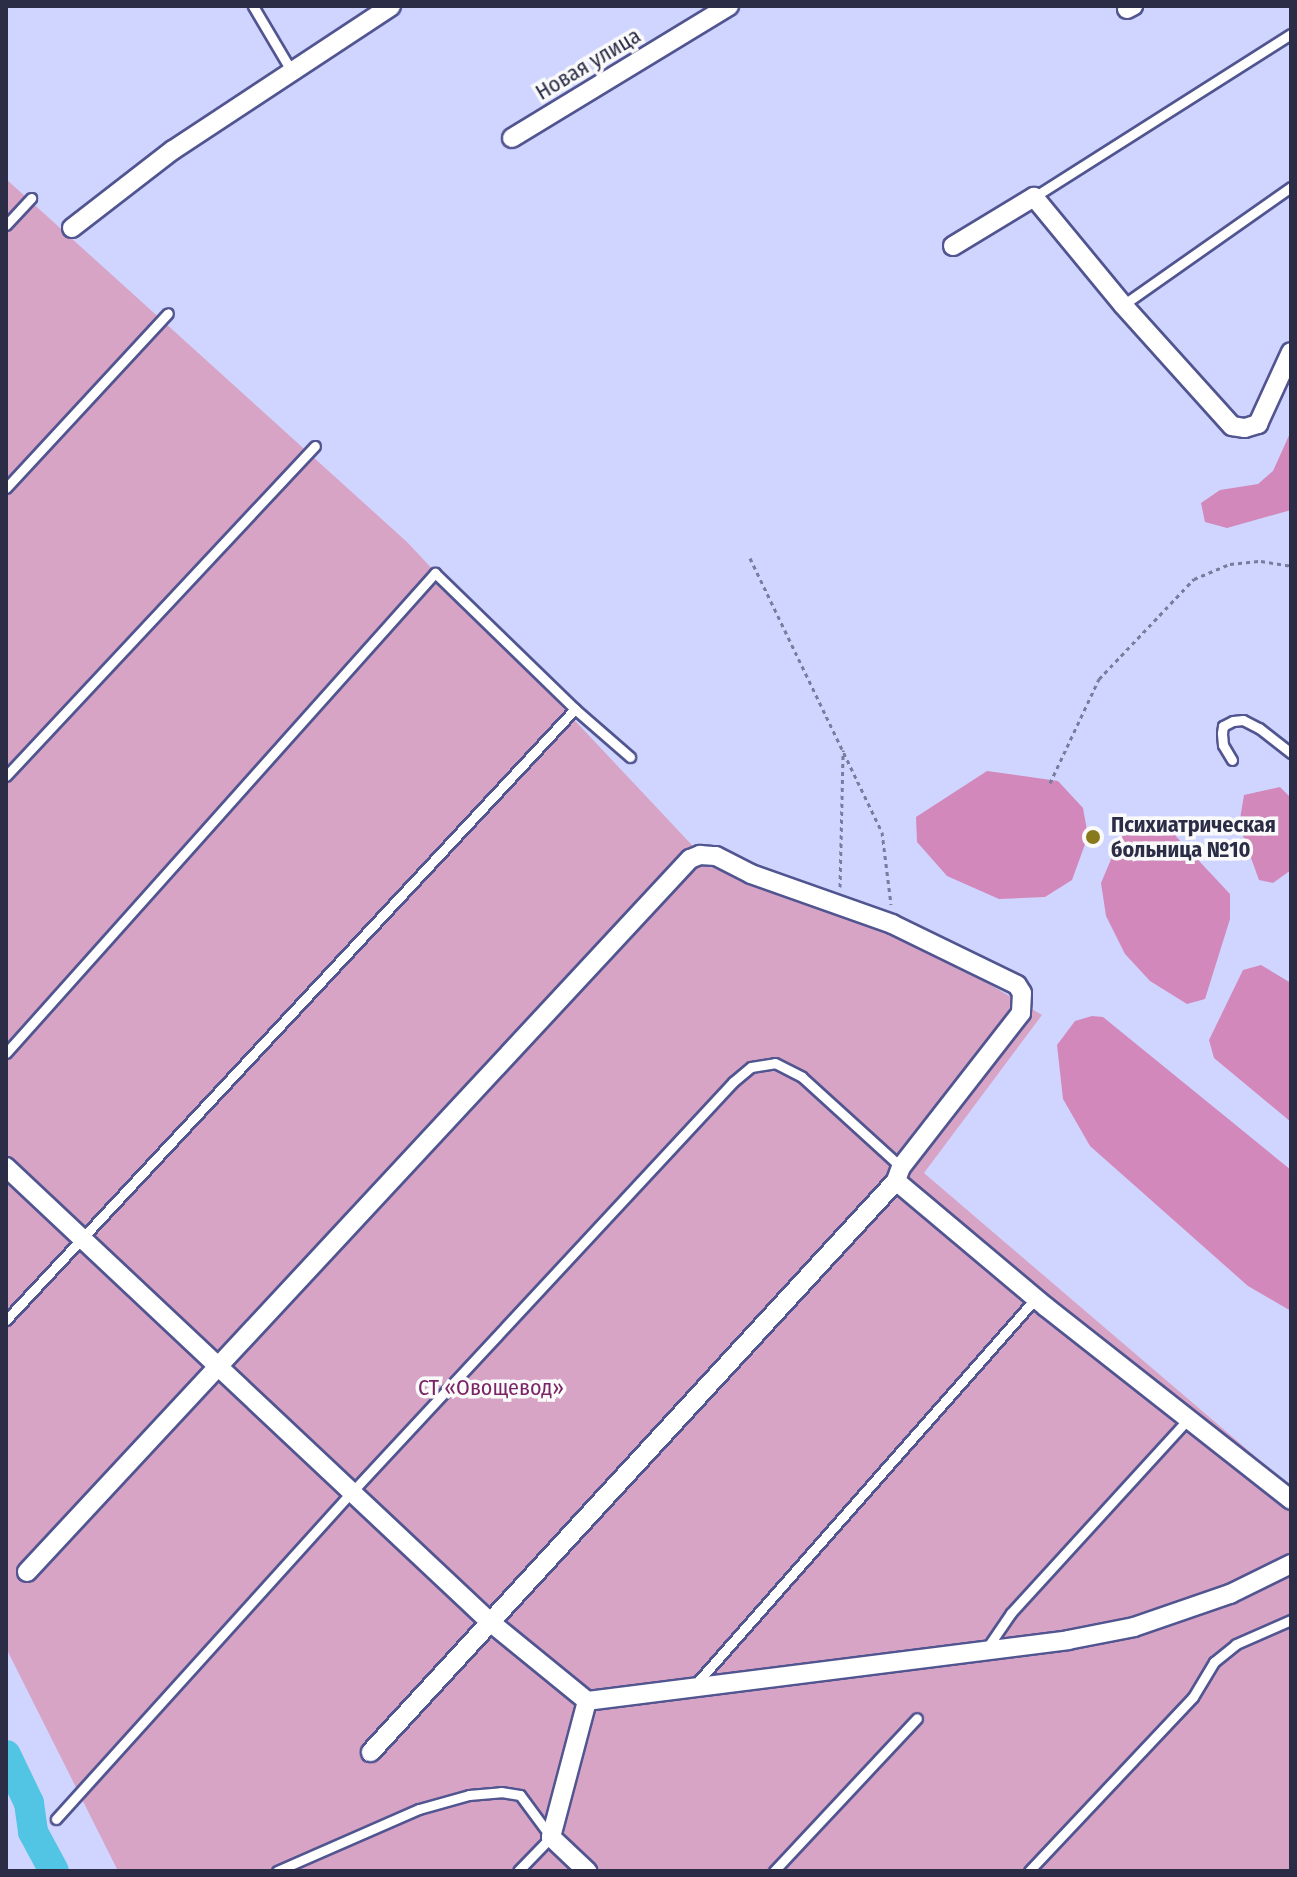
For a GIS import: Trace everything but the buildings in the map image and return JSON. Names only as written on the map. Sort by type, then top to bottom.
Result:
[{"type":"street","points":[[72,228],[173,150],[391,6]]},
{"type":"street","name":"Новая улица","points":[[512,138],[729,6]]},
{"type":"street","points":[[953,246],[1034,197],[1123,305],[1232,426],[1245,428],[1258,424],[1291,352]]},
{"type":"street","points":[[27,1572],[690,859],[700,855],[716,856],[751,874],[892,924],[1017,985],[1023,1006],[899,1174],[371,1752]]},
{"type":"street","points":[[6,1167],[489,1621],[587,1701],[983,1654],[1134,1627],[1230,1594],[1291,1564]]},
{"type":"street","points":[[899,1174],[1036,1298],[1291,1500]]},
{"type":"street","points":[[587,1701],[551,1837],[587,1871]]},
{"type":"lane","points":[[253,6],[292,72]]},
{"type":"lane","points":[[1034,197],[1291,34]]},
{"type":"lane","points":[[1123,305],[1291,187]]},
{"type":"lane","points":[[6,225],[31,198]]},
{"type":"lane","points":[[6,488],[168,313]]},
{"type":"lane","points":[[6,776],[315,446]]},
{"type":"lane","points":[[6,1053],[435,573],[575,709],[630,757]]},
{"type":"lane","points":[[6,1320],[575,709]]},
{"type":"lane","points":[[1232,760],[1223,745],[1222,733],[1223,726],[1233,721],[1243,720],[1259,728],[1291,753]]},
{"type":"lane","points":[[56,1819],[351,1493],[733,1082],[751,1067],[775,1063],[802,1077],[899,1174]]},
{"type":"lane","points":[[692,1689],[1036,1298]]},
{"type":"lane","points":[[983,1654],[1011,1613],[1188,1419]]},
{"type":"lane","points":[[1029,1871],[1193,1697],[1214,1662],[1236,1644],[1291,1620]]},
{"type":"lane","points":[[774,1871],[917,1718]]},
{"type":"lane","points":[[277,1871],[419,1809],[469,1795],[501,1792],[520,1795],[551,1837],[518,1871]]},
{"type":"path","points":[[750,558],[882,832],[892,924]]},
{"type":"path","points":[[1050,783],[1099,679],[1194,579],[1230,564],[1261,561],[1291,566]]},
{"type":"path","points":[[839,907],[843,747]]},
{"type":"green space","name":"СТ «Овощевод»","points":[[6,179],[407,542],[706,860],[912,939],[1042,1015],[924,1173],[1291,1487],[1291,1871],[118,1871],[6,1648]]},
{"type":"shaded area","points":[[1291,431],[1291,510],[1227,528],[1205,522],[1201,503],[1220,490],[1258,484],[1273,471]]},
{"type":"shaded area","points":[[987,771],[1058,781],[1083,808],[1088,836],[1072,880],[1045,897],[999,899],[947,876],[917,842],[916,817]]},
{"type":"shaded area","points":[[1280,787],[1291,798],[1291,870],[1273,883],[1259,880],[1239,825],[1244,795]]},
{"type":"shaded area","points":[[1145,821],[1171,831],[1230,894],[1230,919],[1205,999],[1187,1004],[1150,981],[1125,954],[1106,916],[1101,883],[1120,838]]},
{"type":"shaded area","points":[[1261,965],[1291,983],[1291,1122],[1214,1058],[1209,1040],[1243,970]]},
{"type":"shaded area","points":[[1092,1016],[1103,1017],[1291,1170],[1291,1311],[1248,1286],[1090,1146],[1063,1099],[1057,1045],[1075,1021]]},
{"type":"waterway","points":[[6,1755],[29,1803],[33,1832],[54,1871]]},
{"type":"place","name":"Психиатрическая больница №10","points":[[1093,837]]}]
